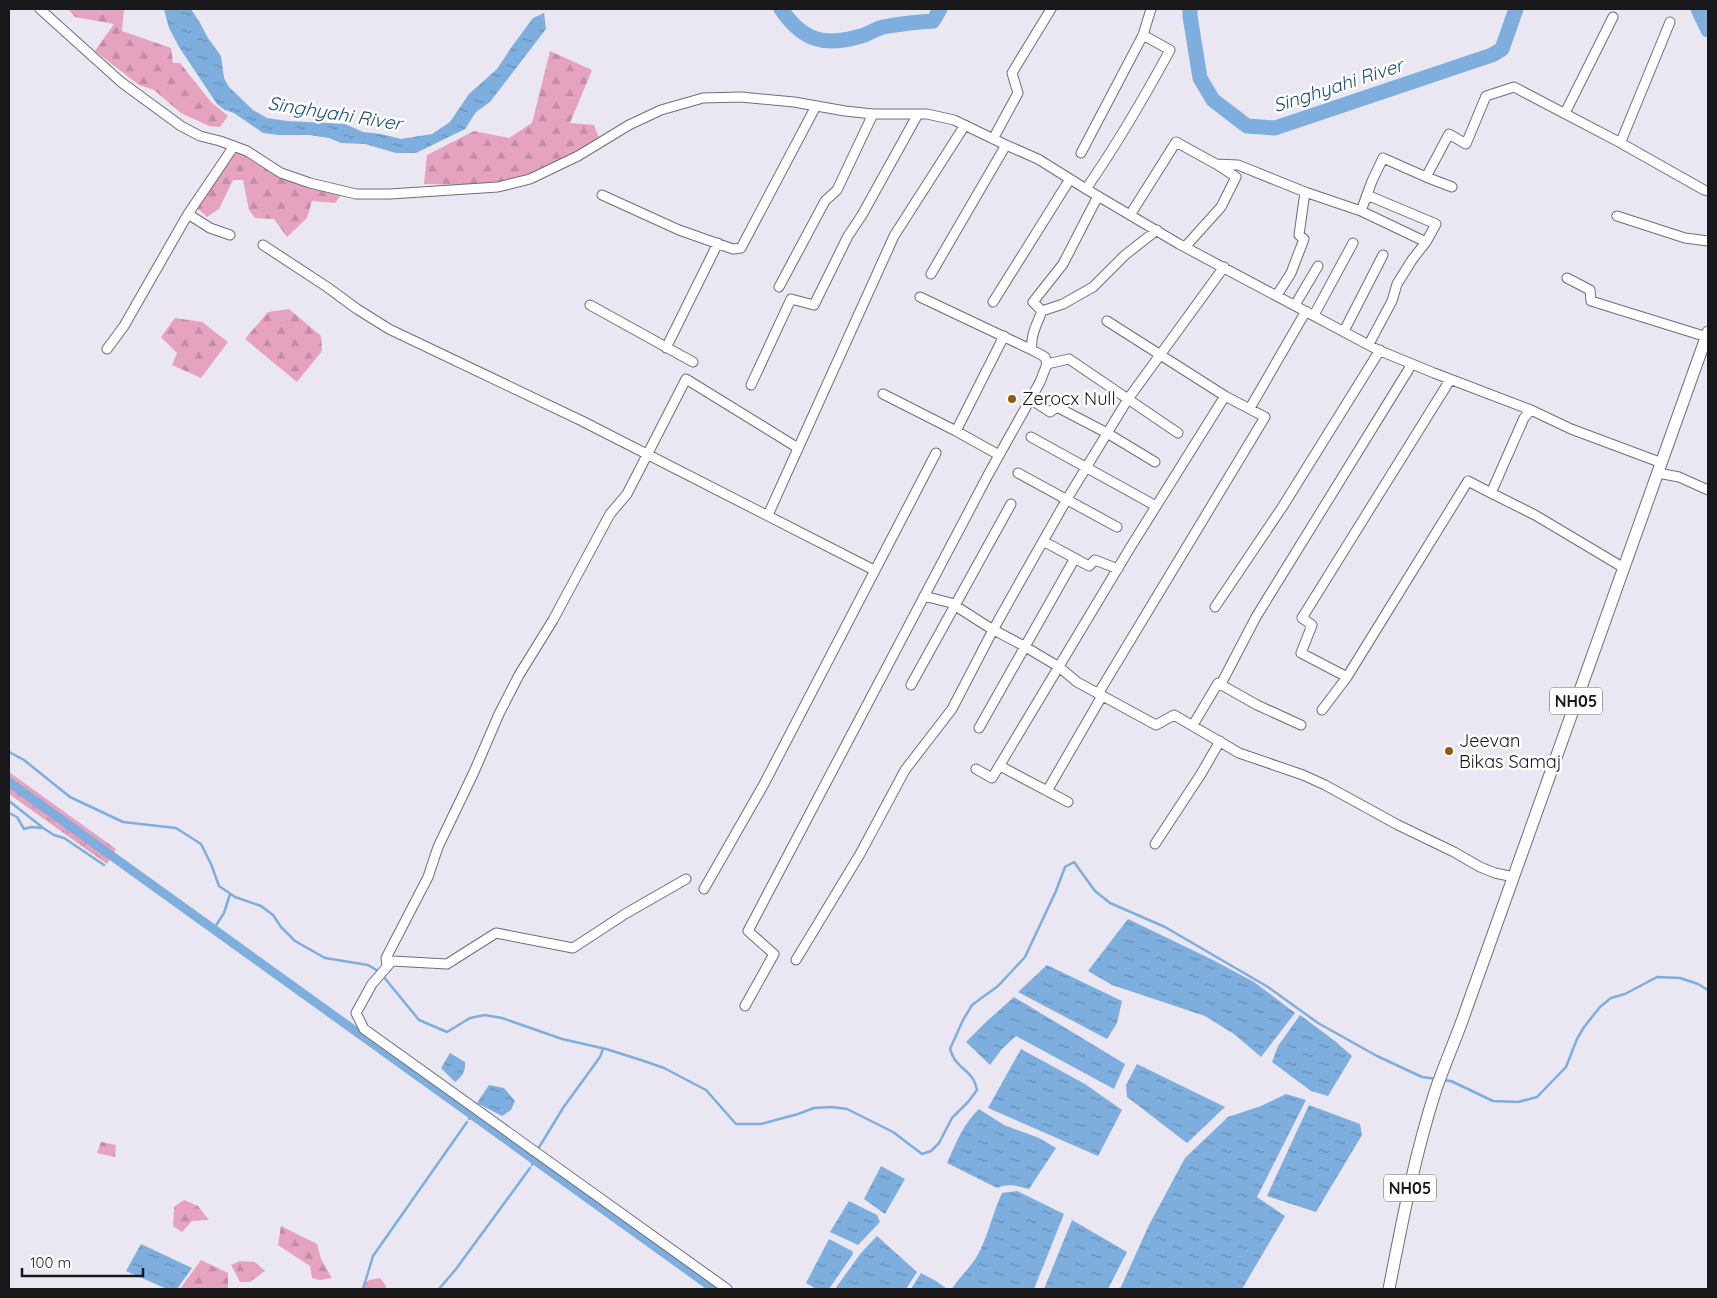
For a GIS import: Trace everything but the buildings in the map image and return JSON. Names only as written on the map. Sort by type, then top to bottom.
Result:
[{"type":"main road","name":"NH05","points":[[1389,1289],[1405,1208],[1437,1087],[1514,877],[1707,334]]},
{"type":"street","points":[[40,9],[121,82],[181,126],[200,136],[247,151],[281,173],[310,183],[356,194],[390,194],[498,187],[530,179],[578,156],[628,125],[660,110],[703,98],[750,98],[794,102],[874,114],[927,114],[954,120],[1006,146],[1038,159],[1185,246],[1380,350],[1450,380],[1531,410],[1708,490]]},
{"type":"street","points":[[993,139],[1018,93],[1012,73],[1051,9]]},
{"type":"street","points":[[1081,153],[1144,35],[1151,9]]},
{"type":"street","points":[[1565,113],[1613,17]]},
{"type":"street","points":[[1619,142],[1622,139],[1670,22]]},
{"type":"street","points":[[1086,189],[1130,121],[1170,50],[1144,35]]},
{"type":"street","points":[[1426,177],[1449,134],[1466,144],[1486,96],[1514,87],[1708,191]]},
{"type":"street","points":[[602,195],[679,230],[733,249],[741,248],[816,106]]},
{"type":"street","points":[[778,287],[825,201],[837,190],[874,114]]},
{"type":"street","points":[[751,386],[791,299],[814,305],[848,236],[862,215],[918,114]]},
{"type":"street","points":[[768,515],[894,236],[965,126]]},
{"type":"street","points":[[1130,215],[1176,142],[1216,164],[1236,177],[1221,207],[1185,246]]},
{"type":"street","points":[[107,349],[124,326],[188,214],[234,146]]},
{"type":"street","points":[[931,274],[1006,146]]},
{"type":"street","points":[[1362,211],[1383,158],[1452,187]]},
{"type":"street","points":[[1216,164],[1238,165],[1305,192],[1362,211],[1426,242]]},
{"type":"street","points":[[993,302],[1070,179]]},
{"type":"street","points":[[1277,295],[1291,273],[1304,239],[1299,235],[1305,192]]},
{"type":"street","points":[[1367,195],[1436,224],[1397,284],[1392,300],[1369,344]]},
{"type":"street","points":[[1042,311],[1033,302],[1063,264],[1098,196]]},
{"type":"street","points":[[188,214],[210,228],[230,235]]},
{"type":"street","points":[[1617,216],[1685,238],[1708,241]]},
{"type":"street","points":[[1032,350],[1031,343],[1042,311],[1063,304],[1093,287],[1125,255],[1157,230]]},
{"type":"street","points":[[666,348],[718,243]]},
{"type":"street","points":[[1250,408],[1353,243]]},
{"type":"street","points":[[262,245],[389,329],[582,421],[870,568]]},
{"type":"street","points":[[1344,331],[1383,254]]},
{"type":"street","points":[[1295,305],[1318,266]]},
{"type":"street","points":[[796,960],[860,854],[905,770],[952,709],[993,630],[1067,499],[1107,433],[1128,399],[1224,267]]},
{"type":"street","points":[[1567,278],[1590,290],[1591,300],[1707,334]]},
{"type":"street","points":[[746,1006],[774,954],[748,931],[924,596],[1040,382],[1047,364],[1045,357],[1032,350],[920,297]]},
{"type":"street","points":[[590,305],[693,362]]},
{"type":"street","points":[[1047,791],[1100,695],[1265,417],[1225,396],[1107,321]]},
{"type":"street","points":[[956,431],[1004,336]]},
{"type":"street","points":[[1215,607],[1283,506],[1380,350]]},
{"type":"street","points":[[1047,364],[1069,359],[1178,433]]},
{"type":"street","points":[[1193,725],[1218,683],[1221,684],[1256,617],[1412,364]]},
{"type":"street","points":[[386,967],[386,958],[428,877],[438,846],[474,772],[499,714],[519,675],[553,620],[610,514],[627,494],[686,379],[798,448]]},
{"type":"street","points":[[1347,677],[1301,653],[1312,625],[1302,618],[1450,380]]},
{"type":"street","points":[[883,394],[999,455]]},
{"type":"street","points":[[976,770],[992,778],[1000,766],[1156,506],[1225,396]]},
{"type":"street","points":[[1030,399],[1050,412],[1057,407],[1107,433],[1155,462]]},
{"type":"street","points":[[1491,493],[1524,418],[1531,410]]},
{"type":"street","points":[[1031,437],[1156,506]]},
{"type":"street","points":[[704,889],[764,784],[936,453]]},
{"type":"street","points":[[1018,473],[1117,527]]},
{"type":"street","points":[[1322,710],[1347,677],[1468,481],[1535,514],[1624,568]]},
{"type":"street","points":[[911,685],[1011,504]]},
{"type":"street","points":[[1043,541],[1089,566],[1095,560],[1118,569]]},
{"type":"street","points":[[979,728],[1075,558]]},
{"type":"street","points":[[924,596],[951,603],[993,630],[1059,667],[1077,682],[1156,725],[1174,714],[1239,753],[1283,767],[1325,785],[1480,867],[1495,874],[1514,877]]},
{"type":"street","points":[[1221,684],[1257,705],[1301,725]]},
{"type":"street","points":[[1155,844],[1201,774],[1220,741]]},
{"type":"street","points":[[1000,766],[1068,802]]},
{"type":"street","points":[[686,879],[625,914],[572,948],[496,933],[447,964],[392,961],[372,984],[356,1013],[364,1029],[727,1289]]},
{"type":"green space","points":[[68,9],[124,9],[122,31],[171,48],[173,63],[180,63],[211,102],[228,116],[220,127],[209,126],[181,113],[154,90],[139,85],[95,51],[114,24],[75,17]]},
{"type":"green space","points":[[550,51],[592,70],[570,123],[594,125],[599,138],[548,166],[506,182],[476,185],[424,184],[427,155],[474,131],[509,138],[532,123]]},
{"type":"green space","points":[[236,151],[245,154],[279,178],[341,195],[335,203],[312,201],[307,218],[287,237],[274,219],[255,218],[249,210],[243,180],[233,180],[219,209],[207,217],[197,208]]},
{"type":"green space","points":[[289,309],[321,336],[322,351],[297,382],[245,339],[268,312]]},
{"type":"green space","points":[[175,318],[202,322],[228,342],[201,378],[172,365],[177,353],[161,337]]},
{"type":"green space","points":[[9,772],[116,849],[107,864],[9,794]]},
{"type":"green space","points":[[101,1142],[116,1145],[115,1157],[97,1153]]},
{"type":"green space","points":[[184,1200],[198,1206],[209,1220],[192,1221],[182,1232],[173,1226],[174,1207]]},
{"type":"green space","points":[[281,1226],[317,1244],[321,1259],[332,1278],[320,1280],[312,1278],[310,1266],[278,1245]]},
{"type":"green space","points":[[201,1260],[228,1273],[228,1289],[180,1289]]},
{"type":"green space","points":[[240,1261],[255,1262],[265,1271],[250,1282],[240,1282],[231,1265]]},
{"type":"green space","points":[[380,1278],[386,1289],[360,1289],[369,1280]]},
{"type":"water","points":[[164,9],[191,9],[221,56],[224,78],[229,87],[253,110],[267,118],[345,124],[363,132],[401,139],[432,134],[450,122],[469,94],[497,69],[533,18],[544,13],[546,29],[490,102],[476,112],[465,129],[416,153],[396,153],[365,144],[341,143],[329,138],[310,135],[263,133],[234,113],[225,110],[217,104],[179,47],[169,28]]},
{"type":"water","points":[[1128,919],[1254,982],[1295,1013],[1261,1057],[1234,1034],[1205,1016],[1112,985],[1088,971]]},
{"type":"water","points":[[1047,965],[1122,1001],[1117,1023],[1107,1039],[1018,992]]},
{"type":"water","points":[[1014,997],[1125,1064],[1114,1089],[1016,1036],[1002,1049],[990,1065],[966,1042]]},
{"type":"water","points":[[1300,1015],[1352,1056],[1328,1096],[1311,1091],[1272,1062],[1278,1046]]},
{"type":"water","points":[[1021,1049],[1085,1084],[1122,1110],[1098,1156],[988,1108]]},
{"type":"water","points":[[450,1053],[465,1062],[463,1073],[455,1082],[441,1068]]},
{"type":"water","points":[[1137,1064],[1225,1107],[1187,1143],[1127,1097],[1126,1085]]},
{"type":"water","points":[[489,1085],[504,1088],[515,1101],[511,1110],[502,1116],[477,1103]]},
{"type":"water","points":[[1286,1094],[1306,1100],[1257,1197],[1285,1216],[1242,1289],[1120,1289],[1149,1225],[1185,1158],[1228,1117],[1261,1106]]},
{"type":"water","points":[[1309,1105],[1360,1124],[1362,1135],[1316,1212],[1267,1196]]},
{"type":"water","points":[[979,1109],[1004,1125],[1039,1138],[1056,1148],[1029,1189],[1009,1185],[997,1188],[947,1163],[964,1127]]},
{"type":"water","points":[[881,1166],[905,1179],[885,1214],[864,1199]]},
{"type":"water","points":[[1017,1191],[1064,1214],[1034,1289],[952,1289],[980,1250],[1002,1193]]},
{"type":"water","points":[[849,1201],[877,1215],[880,1222],[858,1245],[830,1232]]},
{"type":"water","points":[[1072,1220],[1127,1252],[1108,1289],[1044,1289]]},
{"type":"water","points":[[877,1236],[917,1272],[906,1289],[835,1289],[861,1253]]},
{"type":"water","points":[[829,1239],[852,1251],[853,1254],[829,1289],[816,1289],[806,1283]]},
{"type":"water","points":[[141,1244],[192,1268],[177,1289],[167,1289],[126,1271]]},
{"type":"water","points":[[921,1273],[936,1281],[947,1289],[911,1289]]},
{"type":"waterway","name":"Singhyahi River","points":[[781,9],[789,20],[806,35],[825,41],[836,41],[861,36],[883,27],[933,21],[940,9]]},
{"type":"waterway","name":"Singhyahi River","points":[[1190,9],[1200,78],[1213,100],[1247,126],[1275,128],[1492,55],[1502,49],[1516,9]]},
{"type":"waterway","name":"Singhyahi River","points":[[1698,9],[1708,30]]},
{"type":"waterway","points":[[9,752],[24,760],[70,797],[123,822],[176,828],[201,844],[219,886],[235,897],[261,906],[273,915],[281,927],[295,941],[325,958],[368,965],[378,971]]},
{"type":"waterway","points":[[9,782],[714,1289]]},
{"type":"waterway","points":[[9,801],[42,827]]},
{"type":"waterway","points":[[9,813],[17,817],[24,829],[31,827],[43,828],[54,835],[64,838],[104,865]]},
{"type":"waterway","points":[[383,976],[419,1020],[447,1032],[470,1018],[485,1015],[502,1018],[562,1039],[606,1049],[664,1068],[706,1090],[736,1124],[761,1124],[814,1108],[832,1107],[847,1109],[893,1132],[922,1154],[931,1151],[939,1143],[952,1118],[977,1090],[973,1080],[955,1060],[950,1049],[963,1020],[972,1005],[998,986],[1025,957],[1056,891],[1065,867],[1074,862],[1095,891],[1110,903],[1165,927],[1268,987],[1318,1023],[1377,1056],[1422,1077],[1437,1079]]},
{"type":"waterway","points":[[213,930],[224,913],[230,894]]},
{"type":"waterway","points":[[1442,1080],[1451,1081],[1493,1101],[1518,1102],[1537,1097],[1566,1067],[1584,1027],[1600,1007],[1611,998],[1625,994],[1657,977],[1680,978],[1698,984],[1708,990]]},
{"type":"waterway","points":[[538,1149],[563,1108],[600,1057],[603,1049]]},
{"type":"waterway","points":[[469,1119],[472,1115]]},
{"type":"waterway","points":[[363,1289],[373,1256],[467,1122]]},
{"type":"waterway","points":[[532,1165],[535,1161]]},
{"type":"waterway","points":[[439,1289],[456,1269],[530,1168]]},
{"type":"place","name":"Zerocx Null","points":[[1012,399]]},
{"type":"place","name":"Jeevan Bikas Samaj","points":[[1449,751]]}]
